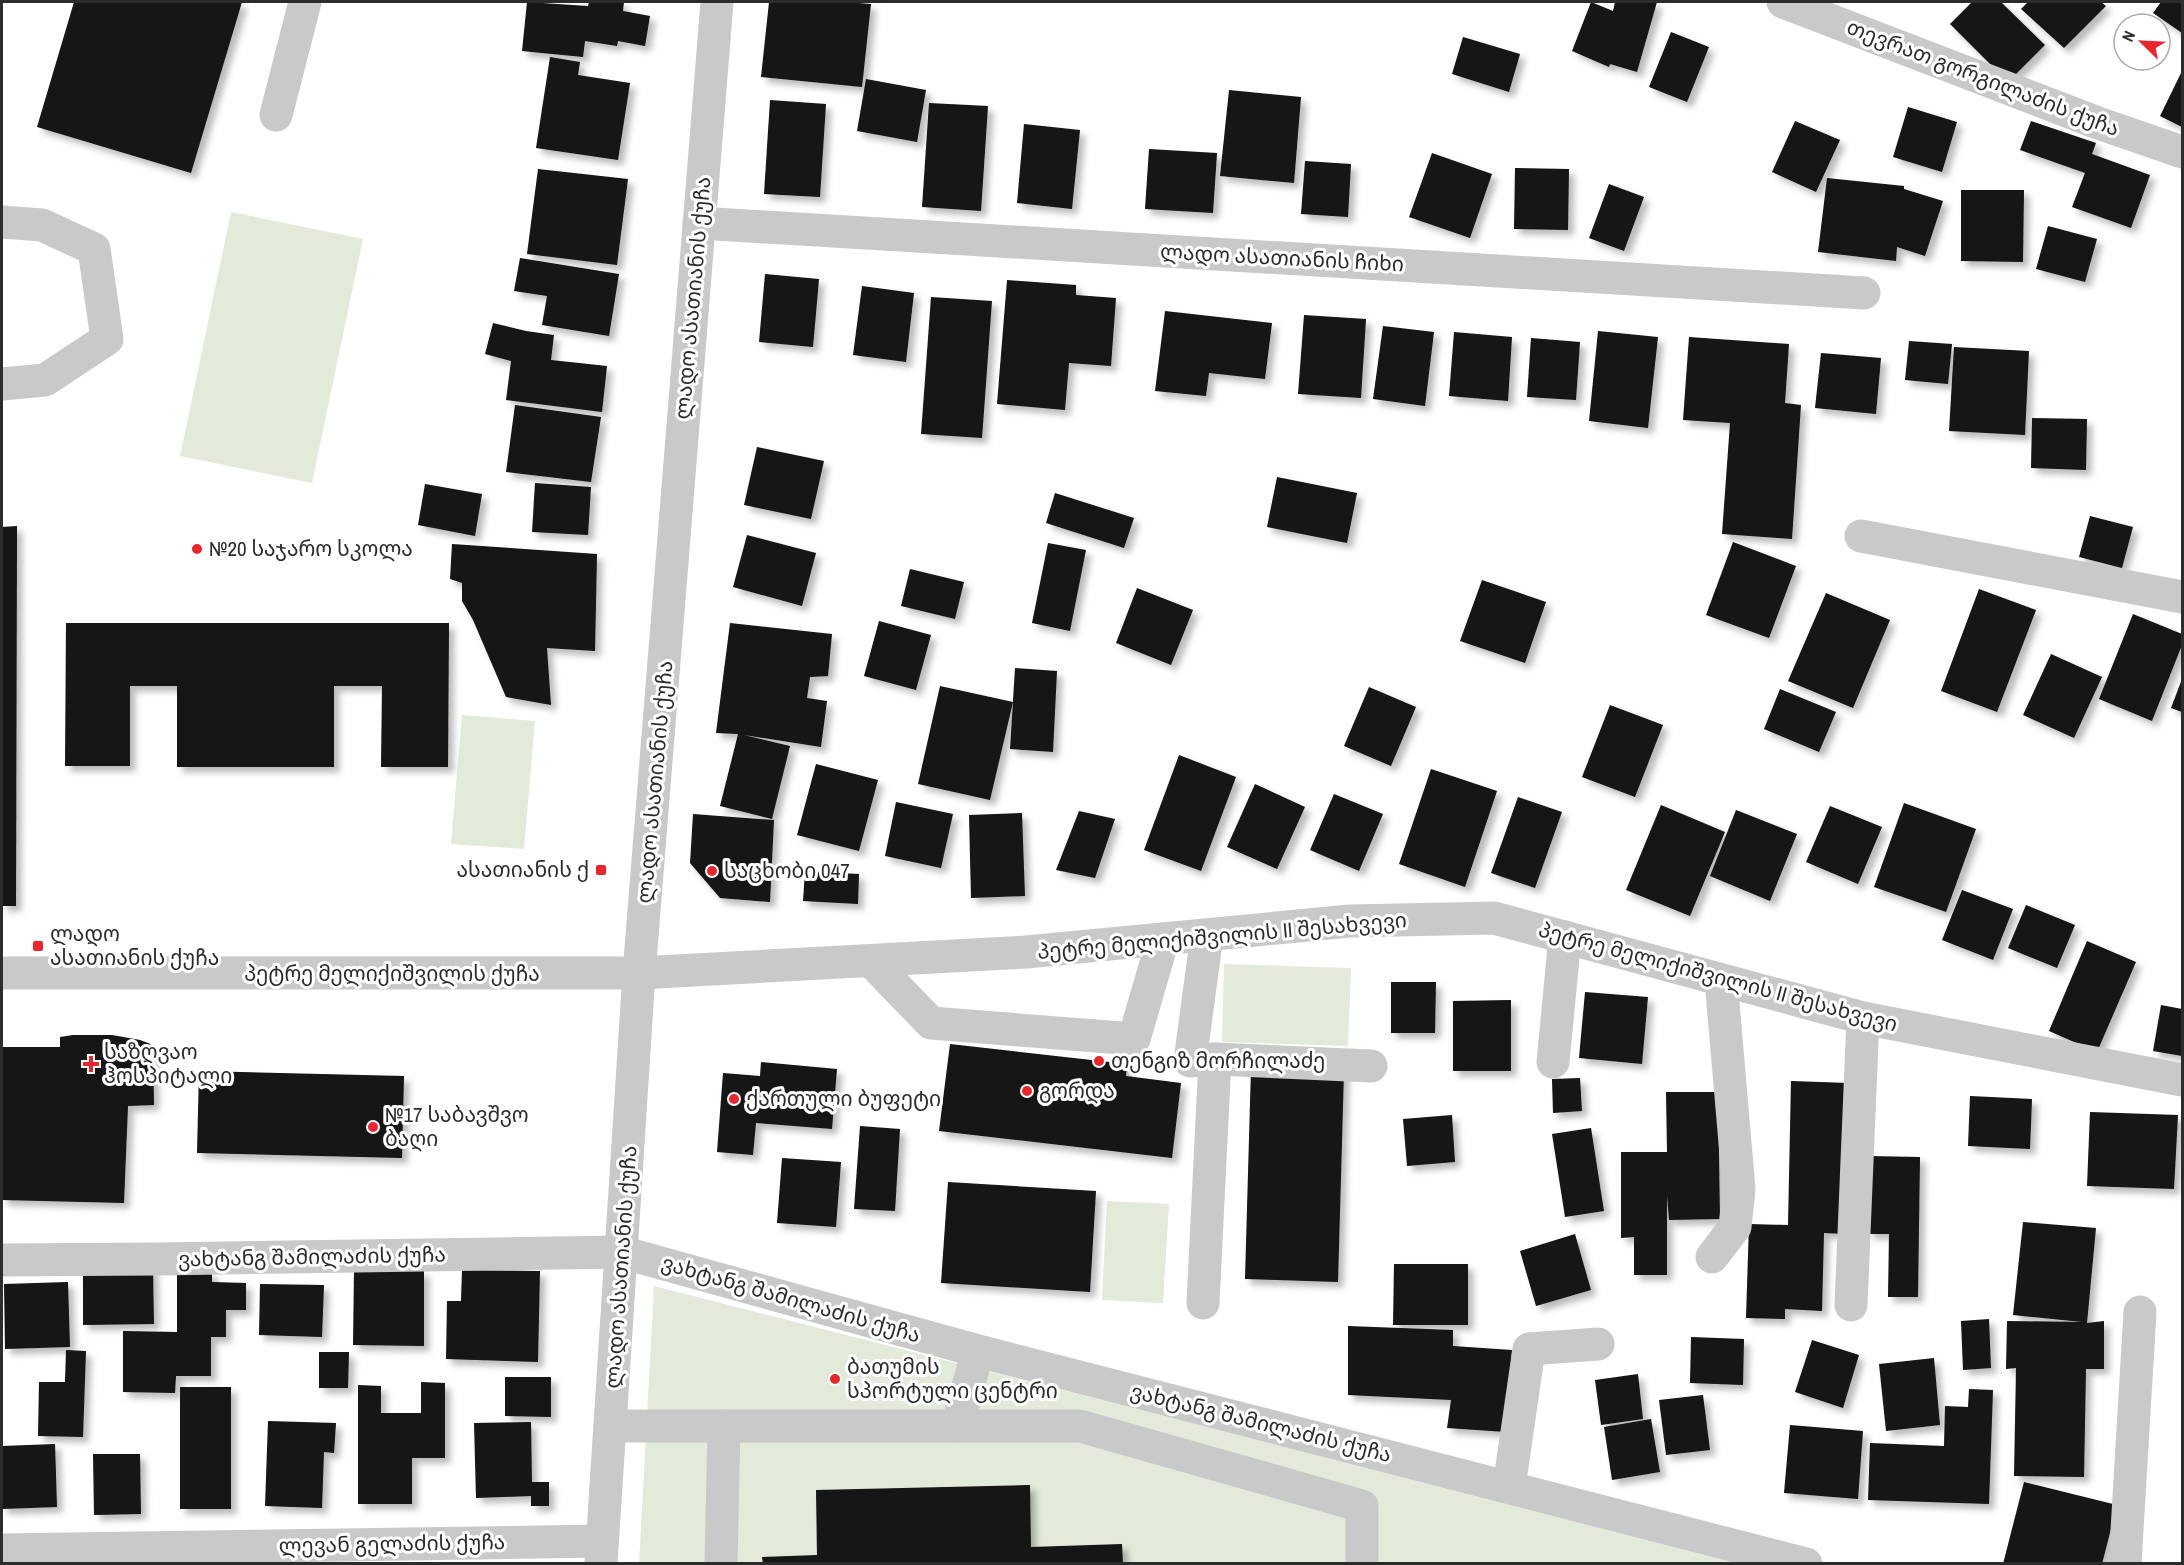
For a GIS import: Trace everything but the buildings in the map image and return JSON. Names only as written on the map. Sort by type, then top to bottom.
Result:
[{"type":"street","points":[[276,116],[306,2]]},
{"type":"street","name":"ლადო ასათიანის ქუჩა","points":[[602,1552],[639,973],[717,2]]},
{"type":"street","name":"თევრათ გორგილაძის ქუჩა","points":[[1784,2],[2098,123],[2182,152]]},
{"type":"street","points":[[2,222],[42,225],[94,249],[107,339],[45,380],[2,384]]},
{"type":"street","name":"ლადო ასათიანის ჩიხი","points":[[699,223],[1864,293]]},
{"type":"street","points":[[1861,536],[2182,597]]},
{"type":"street","name":"პეტრე მელიქიშვილის II შესახვევი","points":[[639,973],[1026,952],[1350,921],[1494,918],[1863,1018],[2182,1080]]},
{"type":"street","points":[[1207,935],[1190,1061],[1215,1059],[1371,1066]]},
{"type":"street","points":[[1553,1062],[1565,937]]},
{"type":"street","points":[[871,961],[931,1023],[1134,1039],[1163,939]]},
{"type":"street","name":"პეტრე მელიქიშვილის ქუჩა","points":[[2,973],[639,973]]},
{"type":"street","points":[[1712,1257],[1735,1227],[1739,1189],[1721,980]]},
{"type":"street","points":[[1851,1305],[1863,1018]]},
{"type":"street","points":[[1203,1303],[1215,1059]]},
{"type":"street","name":"ვახტანგ შამილაძის ქუჩა","points":[[2,1260],[158,1260],[621,1252],[978,1351],[1806,1563]]},
{"type":"street","points":[[2124,1563],[2140,1312]]},
{"type":"street","points":[[1509,1487],[1529,1349],[1598,1344]]},
{"type":"street","points":[[957,1426],[978,1351]]},
{"type":"street","points":[[611,1426],[1080,1426],[1362,1506],[1362,1563]]},
{"type":"street","points":[[721,1563],[724,1426]]},
{"type":"street","name":"ლევან გელაძის ქუჩა","points":[[2,1550],[602,1552]]},
{"type":"green space","points":[[231,212],[363,239],[312,483],[180,456]]},
{"type":"green space","points":[[462,715],[535,721],[524,849],[451,844]]},
{"type":"green space","points":[[1224,964],[1351,968],[1348,1046],[1222,1042]]},
{"type":"green space","points":[[1107,1201],[1169,1204],[1163,1303],[1102,1300]]},
{"type":"green space","name":"ბათუმის სპორტული ცენტრი","points":[[654,1286],[1741,1563],[639,1564]]},
{"type":"place","name":"№20 საჯარო სკოლა","points":[[197,549]]},
{"type":"place","name":"ასათიანის ქ","points":[[601,870]]},
{"type":"place","name":"საცხობი 047","points":[[712,871]]},
{"type":"place","name":"ლადო ასათიანის ქუჩა","points":[[38,946]]},
{"type":"place","name":"თენგიზ მორჩილაძე","points":[[1099,1061]]},
{"type":"place","name":"საზღვაო ჰოსპიტალი","points":[[91,1064]]},
{"type":"place","name":"გორდა","points":[[1027,1091]]},
{"type":"place","name":"ქართული ბუფეტი","points":[[734,1099]]},
{"type":"place","name":"№17 საბავშვო ბაღი","points":[[373,1127]]},
{"type":"place","name":"ბათუმის სპორტული ცენტრი","points":[[835,1379]]}]
